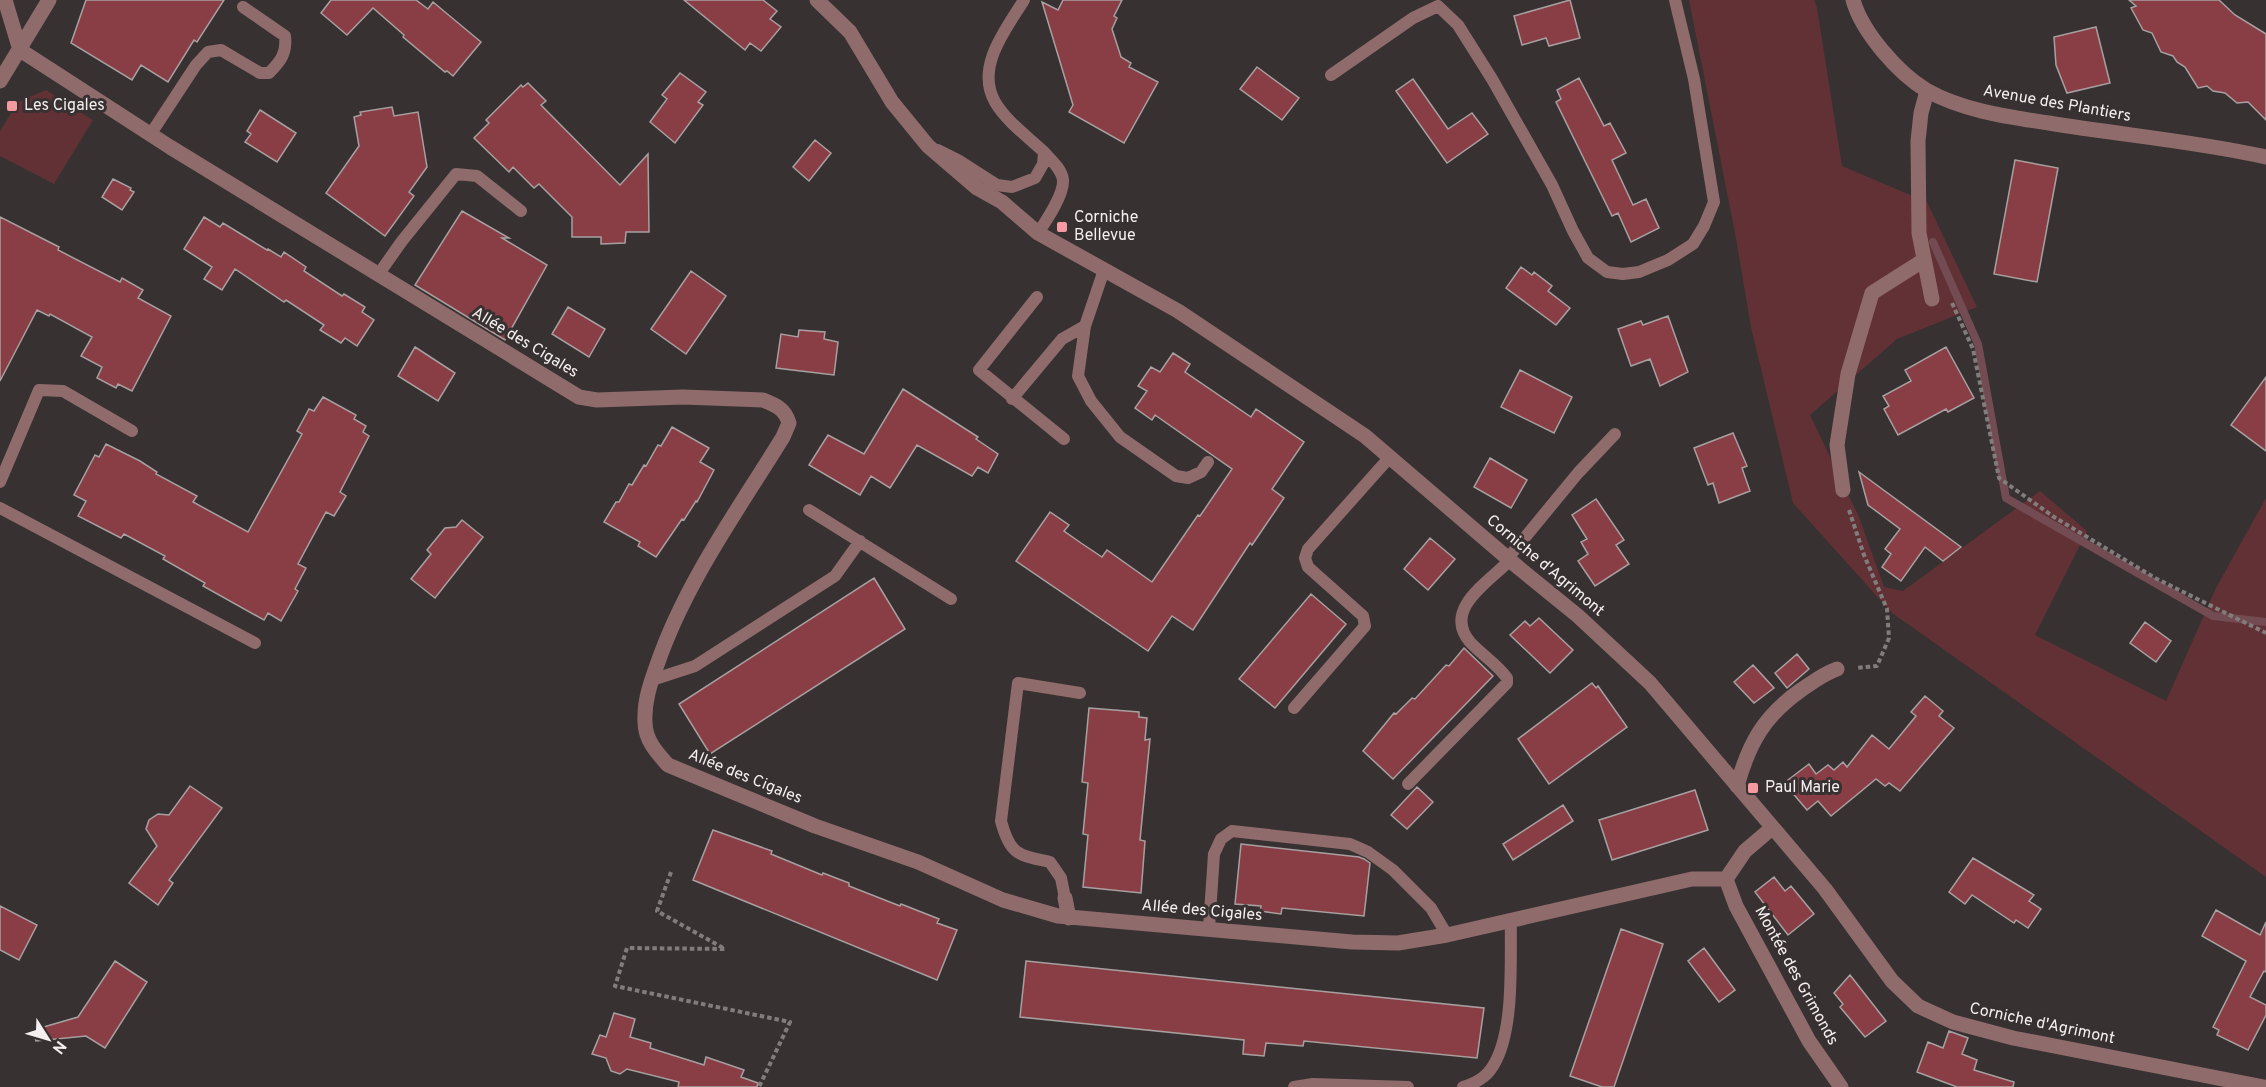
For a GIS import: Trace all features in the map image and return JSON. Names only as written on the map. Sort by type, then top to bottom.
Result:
[{"type":"street","points":[[5,0],[20,50]]},
{"type":"street","points":[[0,81],[49,0]]},
{"type":"street","name":"Corniche d'Agrimont","points":[[817,0],[850,32],[892,102],[928,146],[977,188],[1002,202],[1038,233],[1178,310],[1365,436],[1578,616],[1650,683],[1825,889],[1892,981],[1918,1006],[1953,1022],[2013,1038],[2264,1087]]},
{"type":"street","name":"Avenue des Plantiers","points":[[1852,0],[1856,14],[1901,72],[1927,91],[1968,107],[2021,119],[2266,157]]},
{"type":"street","name":"Allée des Cigales","points":[[20,50],[150,135],[579,397],[597,400],[682,398],[763,400],[786,413],[789,423],[783,437],[688,592],[664,643],[647,695],[645,724],[652,747],[668,765],[815,826],[918,862],[1002,900],[1069,918],[1398,944],[1692,879],[1726,879]]},
{"type":"street","points":[[1927,91],[1921,113],[1918,141],[1919,232],[1932,300]]},
{"type":"street","points":[[1843,490],[1837,446],[1848,374],[1872,293],[1926,267]]},
{"type":"street","points":[[1737,786],[1745,759],[1761,728],[1782,703],[1823,674],[1837,669]]},
{"type":"street","points":[[1726,879],[1745,851],[1772,828]]},
{"type":"street","name":"Montée des Grimonds","points":[[1726,879],[1736,906],[1803,1031],[1841,1087]]},
{"type":"street","points":[[1065,898],[1069,918]]},
{"type":"lane","points":[[1024,0],[1000,39],[992,57],[988,75],[994,101],[1058,167],[1063,180],[1059,197],[1038,233]]},
{"type":"lane","points":[[1331,75],[1413,18],[1438,6],[1458,25],[1492,79],[1552,185],[1588,258],[1607,272],[1623,274],[1639,272],[1668,260],[1693,244],[1714,202],[1694,79],[1675,0]]},
{"type":"lane","points":[[150,135],[196,65],[208,52],[221,50],[260,73],[269,73],[280,62],[287,48],[285,36],[243,7]]},
{"type":"lane","points":[[928,146],[958,160],[997,185],[1012,187],[1035,178],[1043,164],[1044,152]]},
{"type":"lane","points":[[378,276],[402,241],[456,174],[477,176],[521,211]]},
{"type":"lane","points":[[1104,270],[1085,326],[1078,376],[1091,401],[1120,437],[1176,476],[1188,478],[1201,472],[1209,462]]},
{"type":"lane","points":[[1037,297],[979,370],[1064,440]]},
{"type":"lane","points":[[1012,399],[1062,339],[1085,326]]},
{"type":"lane","points":[[0,482],[39,390],[63,392],[132,431]]},
{"type":"lane","points":[[1408,784],[1507,683],[1507,678],[1498,665],[1472,644],[1464,633],[1460,619],[1464,605],[1509,559],[1578,473],[1615,434]]},
{"type":"lane","points":[[1294,708],[1365,626],[1363,616],[1308,567],[1305,558],[1308,549],[1389,458]]},
{"type":"lane","points":[[0,508],[255,643]]},
{"type":"lane","points":[[809,510],[951,600]]},
{"type":"lane","points":[[652,680],[695,666],[835,576],[860,542]]},
{"type":"lane","points":[[1065,898],[1061,878],[1050,862],[1019,855],[1006,840],[1001,821],[1018,683],[1080,693]]},
{"type":"lane","points":[[1209,928],[1214,854],[1221,839],[1232,831],[1350,844],[1368,852],[1393,870],[1431,908],[1447,935]]},
{"type":"lane","points":[[1463,1087],[1478,1082],[1493,1067],[1504,1040],[1508,1011],[1511,919]]},
{"type":"lane","points":[[1294,1087],[1313,1084],[1408,1087]]},
{"type":"path","points":[[1926,267],[1949,294],[1973,349],[1999,478],[2054,517],[2155,578],[2266,633]]},
{"type":"path","points":[[1837,669],[1877,666],[1889,638],[1887,609],[1864,555],[1843,490]]},
{"type":"path","points":[[671,872],[657,911],[725,949],[627,948],[615,986],[790,1022],[759,1087]]},
{"type":"shaded area","points":[[1689,0],[1814,0],[1842,166],[1927,202],[1977,307],[1897,339],[1810,415],[1859,517],[1884,587],[1903,591],[2040,491],[2087,531],[2035,635],[2166,701],[2216,588],[2266,498],[2266,877],[1892,613],[1793,503],[1751,327]]},
{"type":"shaded area","points":[[46,90],[93,120],[54,184],[0,156],[0,131],[18,102]]},
{"type":"building","points":[[86,0],[224,0],[197,42],[194,40],[168,82],[141,65],[132,80],[71,43]]},
{"type":"building","points":[[331,0],[416,0],[428,9],[433,2],[481,42],[453,76],[403,37],[404,35],[373,8],[347,35],[321,13]]},
{"type":"building","points":[[684,0],[763,0],[777,11],[770,19],[781,27],[761,51],[750,43],[745,50]]},
{"type":"building","points":[[1063,0],[1122,0],[1114,16],[1117,18],[1112,29],[1121,57],[1131,63],[1129,67],[1158,82],[1124,143],[1069,112],[1073,105],[1042,2],[1058,10]]},
{"type":"building","points":[[1570,0],[1580,38],[1549,46],[1546,38],[1522,45],[1514,16]]},
{"type":"building","points":[[2129,0],[2219,0],[2235,15],[2266,34],[2266,120],[2248,102],[2237,103],[2225,93],[2213,91],[2207,86],[2198,88],[2185,67],[2173,56],[2161,52],[2152,33],[2143,30],[2131,8],[2136,6]]},
{"type":"building","points":[[2096,27],[2110,83],[2067,93],[2056,65],[2054,37]]},
{"type":"building","points":[[1257,67],[1299,98],[1282,120],[1240,89]]},
{"type":"building","points":[[680,73],[706,92],[698,102],[703,105],[675,143],[650,122],[667,99],[662,95]]},
{"type":"building","points":[[1579,78],[1604,126],[1610,123],[1626,153],[1612,160],[1633,205],[1646,199],[1659,228],[1631,242],[1618,213],[1612,216],[1556,102],[1561,99],[1557,90]]},
{"type":"building","points":[[1413,79],[1448,129],[1472,113],[1488,134],[1447,163],[1396,91]]},
{"type":"building","points":[[528,83],[546,101],[541,105],[620,185],[648,154],[649,232],[626,232],[625,243],[601,244],[601,237],[572,237],[572,217],[539,184],[534,188],[513,167],[509,172],[474,138],[489,123],[486,120],[521,85],[523,87]]},
{"type":"building","points":[[392,107],[394,116],[418,112],[427,167],[409,192],[414,196],[385,236],[326,193],[359,146],[354,117],[361,115],[360,112]]},
{"type":"building","points":[[260,110],[296,133],[277,162],[245,142],[251,134],[247,131]]},
{"type":"building","points":[[815,140],[831,153],[809,181],[793,167]]},
{"type":"building","points":[[2015,160],[2058,168],[2037,282],[1994,274]]},
{"type":"building","points":[[113,179],[131,188],[130,190],[134,192],[122,210],[102,197]]},
{"type":"building","points":[[462,211],[509,238],[502,238],[547,265],[505,340],[415,285]]},
{"type":"building","points":[[0,217],[120,282],[122,278],[143,290],[138,298],[171,316],[132,391],[118,384],[116,388],[97,378],[102,367],[81,356],[92,337],[50,314],[49,316],[37,310],[0,381]]},
{"type":"building","points":[[204,217],[220,227],[223,223],[281,257],[284,252],[306,267],[304,271],[342,296],[344,294],[365,307],[362,312],[374,320],[357,346],[345,338],[341,343],[320,330],[324,325],[286,300],[284,302],[235,269],[222,290],[204,279],[212,267],[184,249]]},
{"type":"building","points":[[1521,267],[1532,275],[1534,272],[1552,286],[1548,291],[1570,308],[1556,325],[1506,288]]},
{"type":"building","points":[[691,271],[726,296],[686,354],[651,329]]},
{"type":"building","points":[[568,307],[605,329],[589,357],[552,334]]},
{"type":"building","points":[[1668,316],[1688,372],[1660,386],[1650,359],[1631,366],[1618,329],[1641,321],[1643,325]]},
{"type":"building","points":[[799,330],[825,332],[824,339],[838,342],[834,375],[776,368],[781,334],[798,337]]},
{"type":"building","points":[[415,347],[455,373],[438,401],[398,376]]},
{"type":"building","points":[[1946,347],[1974,398],[1948,412],[1946,409],[1898,435],[1884,409],[1889,406],[1883,396],[1911,381],[1905,370]]},
{"type":"building","points":[[1173,353],[1190,364],[1185,372],[1251,417],[1256,409],[1304,442],[1272,489],[1284,498],[1252,545],[1250,543],[1193,630],[1172,616],[1148,651],[1016,561],[1050,512],[1069,525],[1064,531],[1081,543],[1102,557],[1107,550],[1152,582],[1232,469],[1155,415],[1152,420],[1135,408],[1147,391],[1138,386],[1151,367],[1160,372]]},
{"type":"building","points":[[1520,370],[1572,397],[1554,433],[1501,407]]},
{"type":"building","points":[[2266,377],[2266,451],[2231,425]]},
{"type":"building","points":[[903,389],[978,437],[976,439],[998,454],[988,473],[978,467],[972,476],[917,445],[890,488],[871,476],[860,495],[809,465],[828,435],[864,454]]},
{"type":"building","points":[[323,397],[356,415],[354,419],[366,426],[363,432],[369,436],[340,492],[346,496],[334,516],[326,512],[298,564],[306,568],[295,589],[298,591],[281,621],[268,613],[264,620],[203,586],[205,583],[163,559],[165,556],[124,534],[121,538],[78,516],[86,501],[74,495],[95,455],[99,457],[106,444],[140,461],[157,472],[156,474],[197,496],[193,502],[248,532],[302,434],[297,431],[309,409],[314,411]]},
{"type":"building","points":[[672,427],[709,448],[700,462],[714,470],[697,502],[684,520],[682,519],[656,557],[638,546],[640,542],[604,522],[629,484],[632,485],[644,465],[646,466],[658,445],[661,446]]},
{"type":"building","points":[[1733,433],[1747,466],[1742,468],[1750,491],[1719,503],[1713,483],[1708,485],[1694,448]]},
{"type":"building","points":[[1490,458],[1527,480],[1511,508],[1474,487]]},
{"type":"building","points":[[1859,472],[1961,547],[1943,561],[1925,547],[1901,581],[1882,567],[1891,554],[1885,549],[1900,529],[1868,505]]},
{"type":"building","points":[[1596,499],[1624,540],[1616,545],[1629,564],[1595,586],[1578,561],[1588,554],[1581,542],[1587,539],[1572,515]]},
{"type":"building","points":[[462,520],[483,537],[435,598],[411,579],[431,554],[427,550],[445,528],[456,527]]},
{"type":"building","points":[[1430,538],[1455,559],[1428,590],[1404,569]]},
{"type":"building","points":[[874,578],[905,629],[710,754],[679,704]]},
{"type":"building","points":[[1311,594],[1346,624],[1275,708],[1239,679]]},
{"type":"building","points":[[1539,618],[1573,650],[1550,673],[1510,635],[1525,621],[1530,626]]},
{"type":"building","points":[[2145,622],[2171,641],[2156,662],[2130,643]]},
{"type":"building","points":[[1464,648],[1493,676],[1393,779],[1363,751],[1394,713],[1396,714],[1412,698],[1415,699]]},
{"type":"building","points":[[1797,654],[1809,669],[1787,688],[1775,673]]},
{"type":"building","points":[[1753,665],[1774,688],[1754,703],[1734,682]]},
{"type":"building","points":[[1592,683],[1596,688],[1598,686],[1627,727],[1549,784],[1518,739]]},
{"type":"building","points":[[1925,696],[1943,711],[1939,716],[1954,728],[1900,791],[1889,783],[1885,786],[1876,779],[1831,816],[1818,801],[1807,810],[1784,783],[1809,764],[1816,774],[1828,765],[1834,770],[1843,762],[1847,767],[1872,735],[1889,749],[1916,716],[1911,712]]},
{"type":"building","points":[[1089,708],[1139,712],[1139,717],[1147,718],[1145,740],[1150,739],[1140,840],[1145,841],[1141,893],[1083,887],[1088,835],[1083,834],[1088,783],[1082,782]]},
{"type":"building","points":[[190,786],[222,808],[169,880],[173,883],[158,905],[129,883],[157,846],[146,829],[149,820],[158,814],[169,815]]},
{"type":"building","points":[[1417,787],[1433,802],[1407,829],[1391,815]]},
{"type":"building","points":[[1695,790],[1708,830],[1612,860],[1599,820]]},
{"type":"building","points":[[1563,805],[1573,821],[1513,860],[1503,844]]},
{"type":"building","points":[[713,830],[772,851],[771,854],[822,875],[823,873],[849,883],[849,886],[939,919],[937,923],[957,930],[937,980],[693,880]]},
{"type":"building","points":[[1241,844],[1364,859],[1370,863],[1364,916],[1282,908],[1281,914],[1260,911],[1261,906],[1235,904]]},
{"type":"building","points":[[1973,858],[2034,895],[2029,901],[2041,909],[2028,928],[2016,920],[2014,923],[1972,895],[1965,904],[1949,892]]},
{"type":"building","points":[[1774,877],[1785,891],[1791,886],[1814,914],[1788,935],[1755,892]]},
{"type":"building","points":[[0,906],[37,925],[19,960],[0,950]]},
{"type":"building","points":[[2216,910],[2260,935],[2266,922],[2266,972],[2264,971],[2250,997],[2266,1005],[2266,1015],[2248,1050],[2217,1035],[2219,1030],[2213,1027],[2246,961],[2202,936]]},
{"type":"building","points":[[1621,929],[1663,944],[1614,1087],[1602,1087],[1570,1076]]},
{"type":"building","points":[[1704,948],[1735,990],[1719,1002],[1688,961]]},
{"type":"building","points":[[115,961],[147,982],[105,1048],[86,1036],[36,1041],[33,1030],[78,1017]]},
{"type":"building","points":[[1026,961],[1484,1008],[1477,1058],[1304,1041],[1303,1046],[1266,1043],[1264,1056],[1243,1054],[1244,1040],[1020,1017]]},
{"type":"building","points":[[1850,975],[1886,1021],[1865,1037],[1840,1007],[1843,1004],[1834,993]]},
{"type":"building","points":[[614,1013],[635,1019],[630,1037],[651,1043],[650,1048],[704,1065],[706,1057],[744,1070],[741,1077],[758,1083],[757,1087],[678,1087],[679,1082],[627,1069],[620,1074],[611,1071],[606,1058],[592,1054],[600,1035],[606,1037]]},
{"type":"building","points":[[1949,1031],[1968,1038],[1962,1054],[1977,1060],[1974,1070],[2014,1082],[2013,1087],[1957,1087],[1917,1072],[1928,1042],[1943,1048]]},
{"type":"waterway","points":[[1933,242],[1978,344],[2006,498],[2213,616],[2266,622]]},
{"type":"place","name":"Les Cigales","points":[[12,106]]},
{"type":"place","name":"Corniche Bellevue","points":[[1062,227]]},
{"type":"place","name":"Paul Marie","points":[[1753,788]]}]
